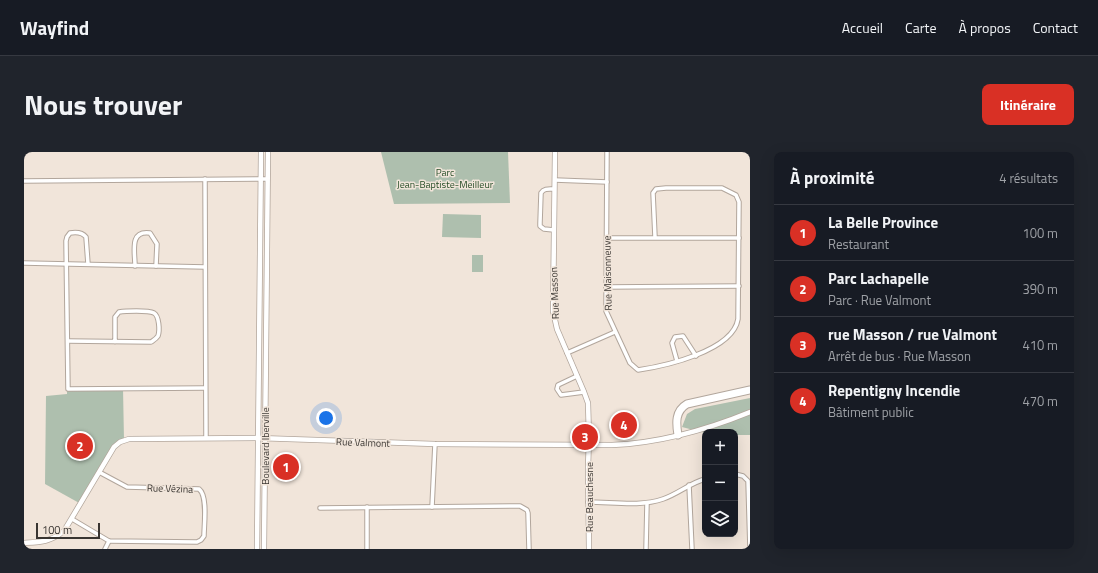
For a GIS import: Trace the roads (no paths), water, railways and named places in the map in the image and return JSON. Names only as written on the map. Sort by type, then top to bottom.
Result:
[{"type":"highway","points":[[678,435],[677,416],[680,409],[686,404],[740,394],[750,390]]},
{"type":"street","name":"Boulevard Iberville","points":[[257,549],[261,152]]},
{"type":"street","name":"Boulevard Iberville","points":[[264,549],[268,152]]},
{"type":"street","name":"Rue Masson","points":[[555,152],[554,316],[557,329],[588,403],[589,445]]},
{"type":"street","name":"Rue Maisonneuve","points":[[607,152],[606,311],[630,363],[638,370],[696,356],[728,337],[737,327],[739,286]]},
{"type":"street","points":[[205,179],[206,438]]},
{"type":"street","points":[[24,181],[267,179]]},
{"type":"street","points":[[555,180],[607,182]]},
{"type":"street","points":[[606,287],[739,286],[739,202],[736,194],[722,188],[656,189],[653,193],[654,237]]},
{"type":"street","points":[[554,189],[543,190],[541,193],[540,223],[542,228],[554,230]]},
{"type":"street","points":[[88,264],[86,237],[84,234],[75,232],[70,234],[67,237],[66,242],[68,389],[206,388]]},
{"type":"street","points":[[135,266],[136,237],[140,233],[146,232],[150,233],[156,241],[156,266]]},
{"type":"street","points":[[607,238],[739,238]]},
{"type":"street","points":[[24,263],[205,267]]},
{"type":"street","points":[[68,341],[115,342],[151,342],[158,335],[157,315],[151,312],[119,312],[115,317],[115,342]]},
{"type":"street","points":[[567,353],[615,332]]},
{"type":"street","points":[[677,361],[672,343],[675,337],[683,336],[696,356]]},
{"type":"street","points":[[258,343],[265,342]]},
{"type":"street","points":[[577,376],[558,385],[558,393],[565,396],[584,392]]},
{"type":"street","name":"Rue Valmont","points":[[24,543],[44,542],[52,539],[64,531],[116,444],[124,440],[138,438],[266,438],[435,444],[634,444],[678,435],[717,424],[750,412]]},
{"type":"street","points":[[432,507],[435,444]]},
{"type":"street","name":"Rue Beauchesne","points":[[589,445],[589,549]]},
{"type":"street","name":"Rue Vézina","points":[[99,472],[127,487],[199,489],[203,492],[204,498],[204,536],[197,542],[109,541]]},
{"type":"street","points":[[738,475],[743,476],[748,481],[750,549]]},
{"type":"street","points":[[588,502],[647,503],[664,499],[689,485],[702,480]]},
{"type":"street","points":[[689,485],[692,549]]},
{"type":"street","points":[[646,549],[647,503]]},
{"type":"street","points":[[320,508],[520,506],[527,510],[528,513],[529,549]]},
{"type":"street","points":[[367,507],[367,549]]},
{"type":"street","points":[[72,519],[109,541],[105,549]]},
{"type":"place","name":"Repentigny Incendie","points":[[624,425]]},
{"type":"place","name":"rue Masson / rue Valmont","points":[[585,437]]},
{"type":"place","name":"Parc Lachapelle","points":[[80,446]]},
{"type":"place","name":"La Belle Province","points":[[286,467]]},
{"type":"park label","name":"Parc Jean-Baptiste-Meilleur","points":[[445,178]]}]
